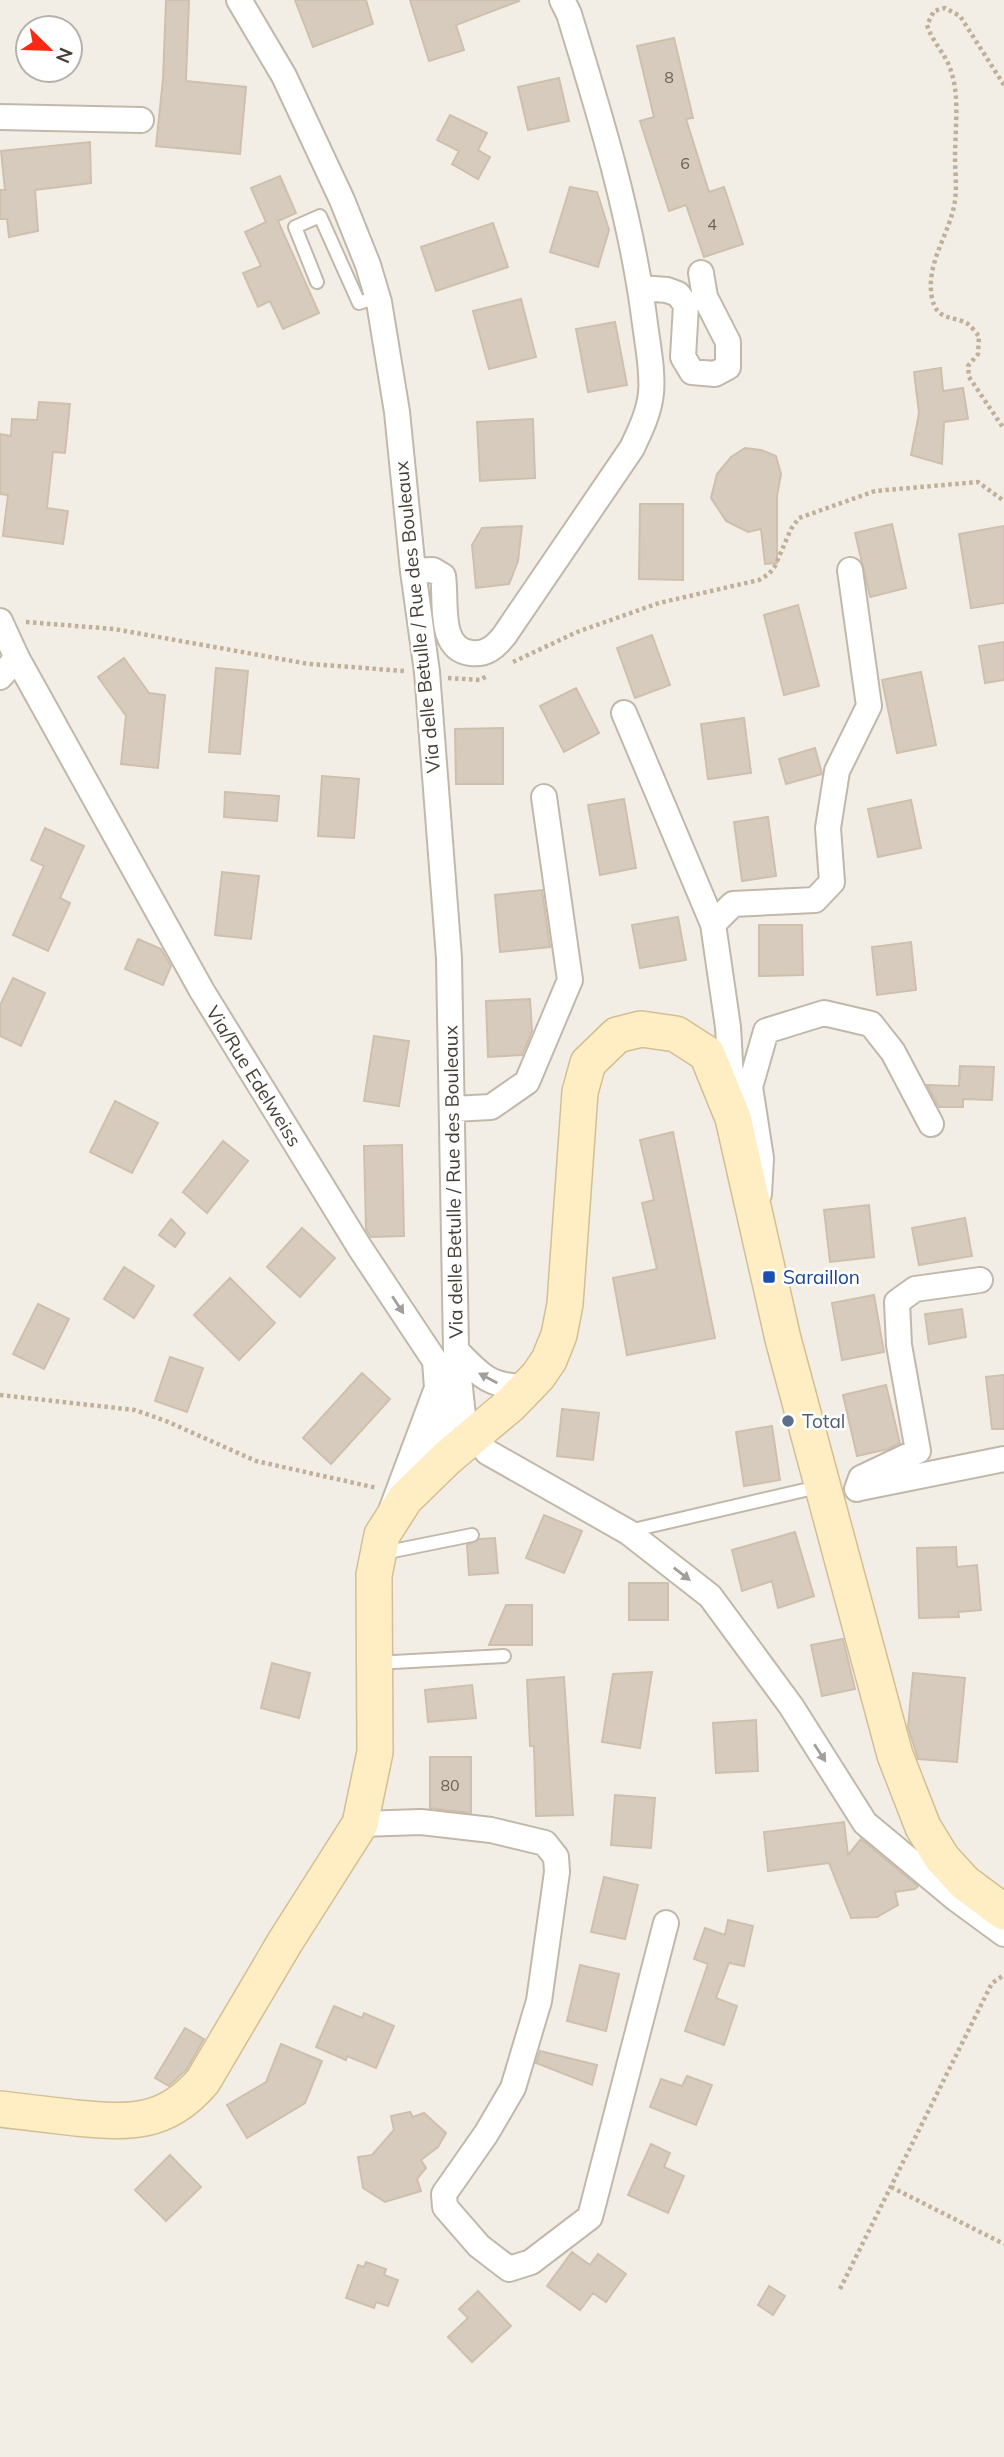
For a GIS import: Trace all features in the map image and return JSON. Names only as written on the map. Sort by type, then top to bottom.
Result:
[{"type":"main road","points":[[0,2109],[128,2122],[169,2111],[192,2095],[360,1824],[375,1752],[374,1575],[380,1544],[405,1499],[528,1387],[550,1360],[559,1335],[565,1304],[580,1093],[587,1063],[617,1035],[641,1030],[676,1034],[707,1054],[733,1118],[783,1339],[835,1491],[895,1755],[923,1827],[942,1858],[965,1883],[1004,1912]]},
{"type":"street","name":"Via delle Betulle / Rue des Bouleaux","points":[[239,0],[284,76],[342,200],[368,265],[377,296],[397,412],[412,571],[427,672],[449,958],[456,1350]]},
{"type":"street","points":[[412,571],[433,570],[443,576],[446,628],[453,644],[464,652],[479,654],[494,648],[632,449],[644,424],[651,395],[652,376],[641,288],[604,127],[569,14],[562,0]]},
{"type":"street","points":[[0,117],[141,120]]},
{"type":"street","points":[[641,288],[667,290],[678,294],[686,305],[683,357],[692,372],[715,374],[728,367],[729,342],[705,297],[701,273]]},
{"type":"street","points":[[713,924],[733,904],[815,901],[832,882],[828,828],[837,771],[869,706],[850,570]]},
{"type":"street","name":"Via/Rue Edelweiss","points":[[0,621],[17,658],[202,991],[360,1248],[435,1361],[437,1388],[403,1473],[380,1544]]},
{"type":"street","points":[[0,677],[17,658]]},
{"type":"street","points":[[624,713],[713,924],[728,1027],[733,1118]]},
{"type":"street","points":[[453,1109],[491,1107],[527,1082],[570,980],[544,797]]},
{"type":"street","points":[[757,1223],[761,1158],[750,1087],[766,1031],[824,1013],[871,1024],[893,1052],[931,1124]]},
{"type":"street","points":[[835,1491],[918,1451],[899,1345],[897,1303],[915,1289],[980,1280]]},
{"type":"street","points":[[456,1350],[479,1374],[506,1387],[528,1387]]},
{"type":"street","points":[[456,1350],[463,1416],[487,1452],[628,1532],[710,1596],[791,1706],[866,1823],[955,1898],[1004,1934]]},
{"type":"street","points":[[427,1478],[442,1435],[456,1350]]},
{"type":"street","points":[[835,1491],[1004,1459]]},
{"type":"street","points":[[360,1824],[421,1822],[491,1830],[545,1843],[556,1857],[557,1872],[539,2001],[513,2088],[486,2134],[444,2194],[445,2207],[479,2246],[509,2269],[531,2262],[590,2217],[666,1923]]},
{"type":"lane","points":[[317,282],[295,227],[320,216],[359,303],[377,296]]},
{"type":"lane","points":[[628,1532],[835,1491]]},
{"type":"lane","points":[[380,1544],[472,1535]]},
{"type":"lane","points":[[375,1663],[505,1656]]},
{"type":"path","points":[[1004,85],[960,16],[945,8],[934,11],[927,24],[930,36],[943,50],[952,73],[955,104],[955,201],[937,254],[932,277],[932,299],[939,313],[968,324],[979,336],[978,354],[968,366],[969,377],[1004,429]]},
{"type":"path","points":[[506,666],[577,632],[659,603],[758,580],[775,566],[791,529],[799,518],[875,491],[978,482],[1004,501]]},
{"type":"path","points":[[25,622],[114,629],[309,664],[427,672],[458,680],[480,680],[497,671]]},
{"type":"path","points":[[0,1395],[135,1410],[166,1420],[256,1461],[388,1490]]},
{"type":"path","points":[[840,2289],[992,1983],[1004,1975]]},
{"type":"path","points":[[891,2187],[1004,2244]]},
{"type":"building","points":[[166,0],[189,0],[186,81],[246,87],[240,154],[156,146],[163,79]]},
{"type":"building","points":[[295,0],[366,0],[373,24],[313,47]]},
{"type":"building","points":[[410,0],[519,1],[456,25],[464,50],[429,61]]},
{"type":"building","points":[[674,38],[693,118],[686,119],[709,192],[724,187],[743,244],[704,257],[686,205],[669,211],[640,121],[654,117],[637,46]]},
{"type":"building","points":[[559,78],[569,121],[528,130],[518,87]]},
{"type":"building","points":[[450,115],[487,133],[478,150],[490,157],[478,179],[452,164],[459,151],[437,140]]},
{"type":"building","points":[[90,142],[91,183],[35,190],[38,231],[9,237],[7,219],[0,219],[0,190],[5,190],[1,151]]},
{"type":"building","points":[[280,176],[296,213],[278,221],[319,313],[283,329],[270,301],[258,307],[243,273],[261,266],[245,232],[266,222],[251,188]]},
{"type":"building","points":[[570,187],[597,192],[609,230],[598,267],[550,252]]},
{"type":"building","points":[[493,223],[508,267],[436,291],[421,247]]},
{"type":"building","points":[[521,299],[536,357],[489,369],[473,311]]},
{"type":"building","points":[[615,322],[627,385],[588,392],[576,329]]},
{"type":"building","points":[[941,368],[943,391],[963,388],[968,419],[944,422],[942,464],[911,455],[919,413],[914,372]]},
{"type":"building","points":[[39,402],[70,404],[65,453],[53,452],[47,508],[68,511],[63,544],[3,536],[8,495],[0,494],[0,434],[11,436],[12,419],[37,420]]},
{"type":"building","points":[[533,419],[535,478],[480,481],[477,422]]},
{"type":"building","points":[[745,448],[776,456],[781,474],[777,496],[777,563],[765,564],[761,529],[748,532],[726,521],[711,498],[717,474],[731,457]]},
{"type":"building","points":[[640,504],[683,504],[683,580],[639,579]]},
{"type":"building","points":[[892,524],[906,588],[870,597],[855,533]]},
{"type":"building","points":[[522,526],[518,561],[509,584],[476,588],[472,545],[482,528]]},
{"type":"building","points":[[1004,526],[1004,603],[971,608],[959,534]]},
{"type":"building","points":[[798,605],[819,686],[784,695],[764,615]]},
{"type":"building","points":[[652,635],[670,685],[635,698],[617,648]]},
{"type":"building","points":[[1004,642],[1004,680],[985,683],[979,646]]},
{"type":"building","points":[[124,658],[149,693],[165,695],[158,768],[121,764],[126,716],[98,677]]},
{"type":"building","points":[[216,668],[248,671],[240,754],[209,752]]},
{"type":"building","points":[[921,672],[936,745],[897,753],[882,680]]},
{"type":"building","points":[[576,688],[599,733],[564,752],[540,706]]},
{"type":"building","points":[[744,718],[751,773],[708,779],[701,724]]},
{"type":"building","points":[[503,728],[503,784],[456,784],[455,729]]},
{"type":"building","points":[[815,748],[822,774],[786,784],[779,759]]},
{"type":"building","points":[[322,776],[359,779],[354,838],[318,836]]},
{"type":"building","points":[[225,792],[279,796],[277,821],[224,817]]},
{"type":"building","points":[[624,799],[636,868],[600,875],[588,805]]},
{"type":"building","points":[[911,800],[921,848],[878,857],[868,809]]},
{"type":"building","points":[[768,817],[776,876],[742,881],[734,822]]},
{"type":"building","points":[[45,828],[84,846],[60,898],[70,903],[48,951],[13,935],[44,866],[31,860]]},
{"type":"building","points":[[222,872],[259,876],[251,939],[215,935]]},
{"type":"building","points":[[542,890],[550,947],[500,952],[495,895]]},
{"type":"building","points":[[678,917],[686,960],[640,968],[632,925]]},
{"type":"building","points":[[759,925],[802,925],[803,975],[759,976]]},
{"type":"building","points":[[138,939],[161,949],[171,966],[163,985],[125,969]]},
{"type":"building","points":[[911,942],[916,990],[877,995],[872,947]]},
{"type":"building","points":[[13,978],[45,993],[21,1046],[0,1036],[0,1005]]},
{"type":"building","points":[[530,999],[532,1031],[522,1055],[488,1057],[486,1001]]},
{"type":"building","points":[[374,1036],[409,1041],[399,1106],[364,1101]]},
{"type":"building","points":[[960,1066],[994,1067],[992,1100],[963,1099],[963,1107],[939,1107],[927,1085],[959,1086]]},
{"type":"building","points":[[115,1101],[158,1123],[132,1173],[90,1152]]},
{"type":"building","points":[[673,1132],[715,1338],[627,1355],[613,1278],[657,1269],[642,1203],[654,1200],[640,1140]]},
{"type":"building","points":[[223,1141],[248,1161],[207,1213],[183,1192]]},
{"type":"building","points":[[402,1145],[404,1236],[371,1237],[366,1229],[364,1146]]},
{"type":"building","points":[[869,1205],[874,1257],[830,1262],[824,1210]]},
{"type":"building","points":[[965,1218],[972,1256],[919,1265],[912,1228]]},
{"type":"building","points":[[171,1219],[185,1233],[175,1247],[159,1235]]},
{"type":"building","points":[[302,1228],[335,1258],[300,1297],[267,1267]]},
{"type":"building","points":[[124,1267],[154,1286],[134,1318],[104,1299]]},
{"type":"building","points":[[230,1278],[275,1323],[239,1360],[194,1315]]},
{"type":"building","points":[[874,1295],[884,1352],[842,1360],[832,1303]]},
{"type":"building","points":[[38,1304],[69,1319],[44,1369],[13,1354]]},
{"type":"building","points":[[962,1309],[966,1337],[929,1344],[925,1314]]},
{"type":"building","points":[[170,1357],[203,1368],[187,1412],[155,1401]]},
{"type":"building","points":[[362,1373],[390,1399],[331,1464],[303,1438]]},
{"type":"building","points":[[1004,1375],[1004,1429],[992,1429],[986,1377]]},
{"type":"building","points":[[886,1385],[900,1443],[888,1449],[857,1456],[843,1395]]},
{"type":"building","points":[[562,1409],[599,1413],[593,1460],[557,1456]]},
{"type":"building","points":[[772,1426],[780,1480],[744,1486],[736,1432]]},
{"type":"building","points":[[544,1515],[582,1531],[564,1573],[526,1558]]},
{"type":"building","points":[[795,1532],[814,1596],[778,1608],[772,1581],[742,1591],[732,1550]]},
{"type":"building","points":[[495,1538],[498,1573],[469,1575],[467,1545],[479,1539]]},
{"type":"building","points":[[956,1547],[957,1567],[977,1565],[981,1610],[958,1612],[959,1617],[919,1618],[917,1548]]},
{"type":"building","points":[[629,1583],[668,1583],[668,1620],[629,1620]]},
{"type":"building","points":[[506,1605],[532,1605],[532,1645],[489,1645]]},
{"type":"building","points":[[843,1639],[855,1689],[822,1696],[811,1645]]},
{"type":"building","points":[[272,1663],[310,1673],[299,1718],[261,1708]]},
{"type":"building","points":[[652,1672],[640,1748],[602,1742],[613,1674]]},
{"type":"building","points":[[913,1673],[965,1678],[957,1762],[918,1759],[908,1727]]},
{"type":"building","points":[[564,1677],[573,1815],[536,1816],[534,1746],[530,1746],[527,1680]]},
{"type":"building","points":[[472,1685],[476,1718],[428,1722],[425,1690]]},
{"type":"building","points":[[756,1720],[758,1771],[716,1773],[713,1723]]},
{"type":"building","points":[[430,1757],[471,1757],[471,1813],[430,1808]]},
{"type":"building","points":[[615,1795],[655,1798],[651,1848],[611,1845]]},
{"type":"building","points":[[844,1822],[848,1855],[861,1839],[918,1886],[915,1889],[895,1892],[898,1905],[877,1917],[851,1918],[829,1863],[768,1871],[764,1832]]},
{"type":"building","points":[[604,1877],[638,1885],[625,1939],[591,1932]]},
{"type":"building","points":[[728,1920],[753,1926],[744,1966],[729,1963],[716,1998],[737,2006],[724,2045],[685,2031],[708,1964],[694,1959],[705,1928],[725,1935]]},
{"type":"building","points":[[580,1965],[619,1974],[606,2031],[567,2021]]},
{"type":"building","points":[[334,2006],[362,2018],[364,2013],[394,2026],[376,2068],[347,2056],[346,2060],[316,2047]]},
{"type":"building","points":[[185,2028],[204,2039],[187,2069],[169,2086],[155,2078]]},
{"type":"building","points":[[281,2044],[322,2061],[305,2103],[247,2138],[227,2105],[266,2082]]},
{"type":"building","points":[[540,2051],[597,2065],[592,2085],[536,2063]]},
{"type":"building","points":[[687,2076],[712,2085],[696,2125],[650,2107],[661,2079],[682,2086]]},
{"type":"building","points":[[410,2112],[413,2117],[424,2113],[446,2133],[438,2147],[421,2160],[426,2168],[417,2179],[421,2191],[385,2202],[363,2188],[358,2157],[372,2155],[394,2130],[391,2116]]},
{"type":"building","points":[[651,2144],[670,2153],[664,2167],[684,2176],[668,2213],[628,2195]]},
{"type":"building","points":[[170,2155],[201,2187],[166,2221],[135,2190]]},
{"type":"building","points":[[572,2252],[590,2265],[598,2254],[626,2274],[606,2302],[593,2293],[580,2310],[547,2286]]},
{"type":"building","points":[[366,2262],[386,2269],[384,2275],[398,2280],[388,2306],[376,2302],[374,2308],[346,2298],[358,2265],[364,2267]]},
{"type":"building","points":[[769,2286],[785,2296],[773,2315],[758,2305]]},
{"type":"building","points":[[478,2291],[511,2326],[472,2362],[448,2337],[468,2318],[459,2309]]},
{"type":"place","name":"Saraillon","points":[[769,1277]]},
{"type":"place","name":"Total","points":[[788,1421]]}]
